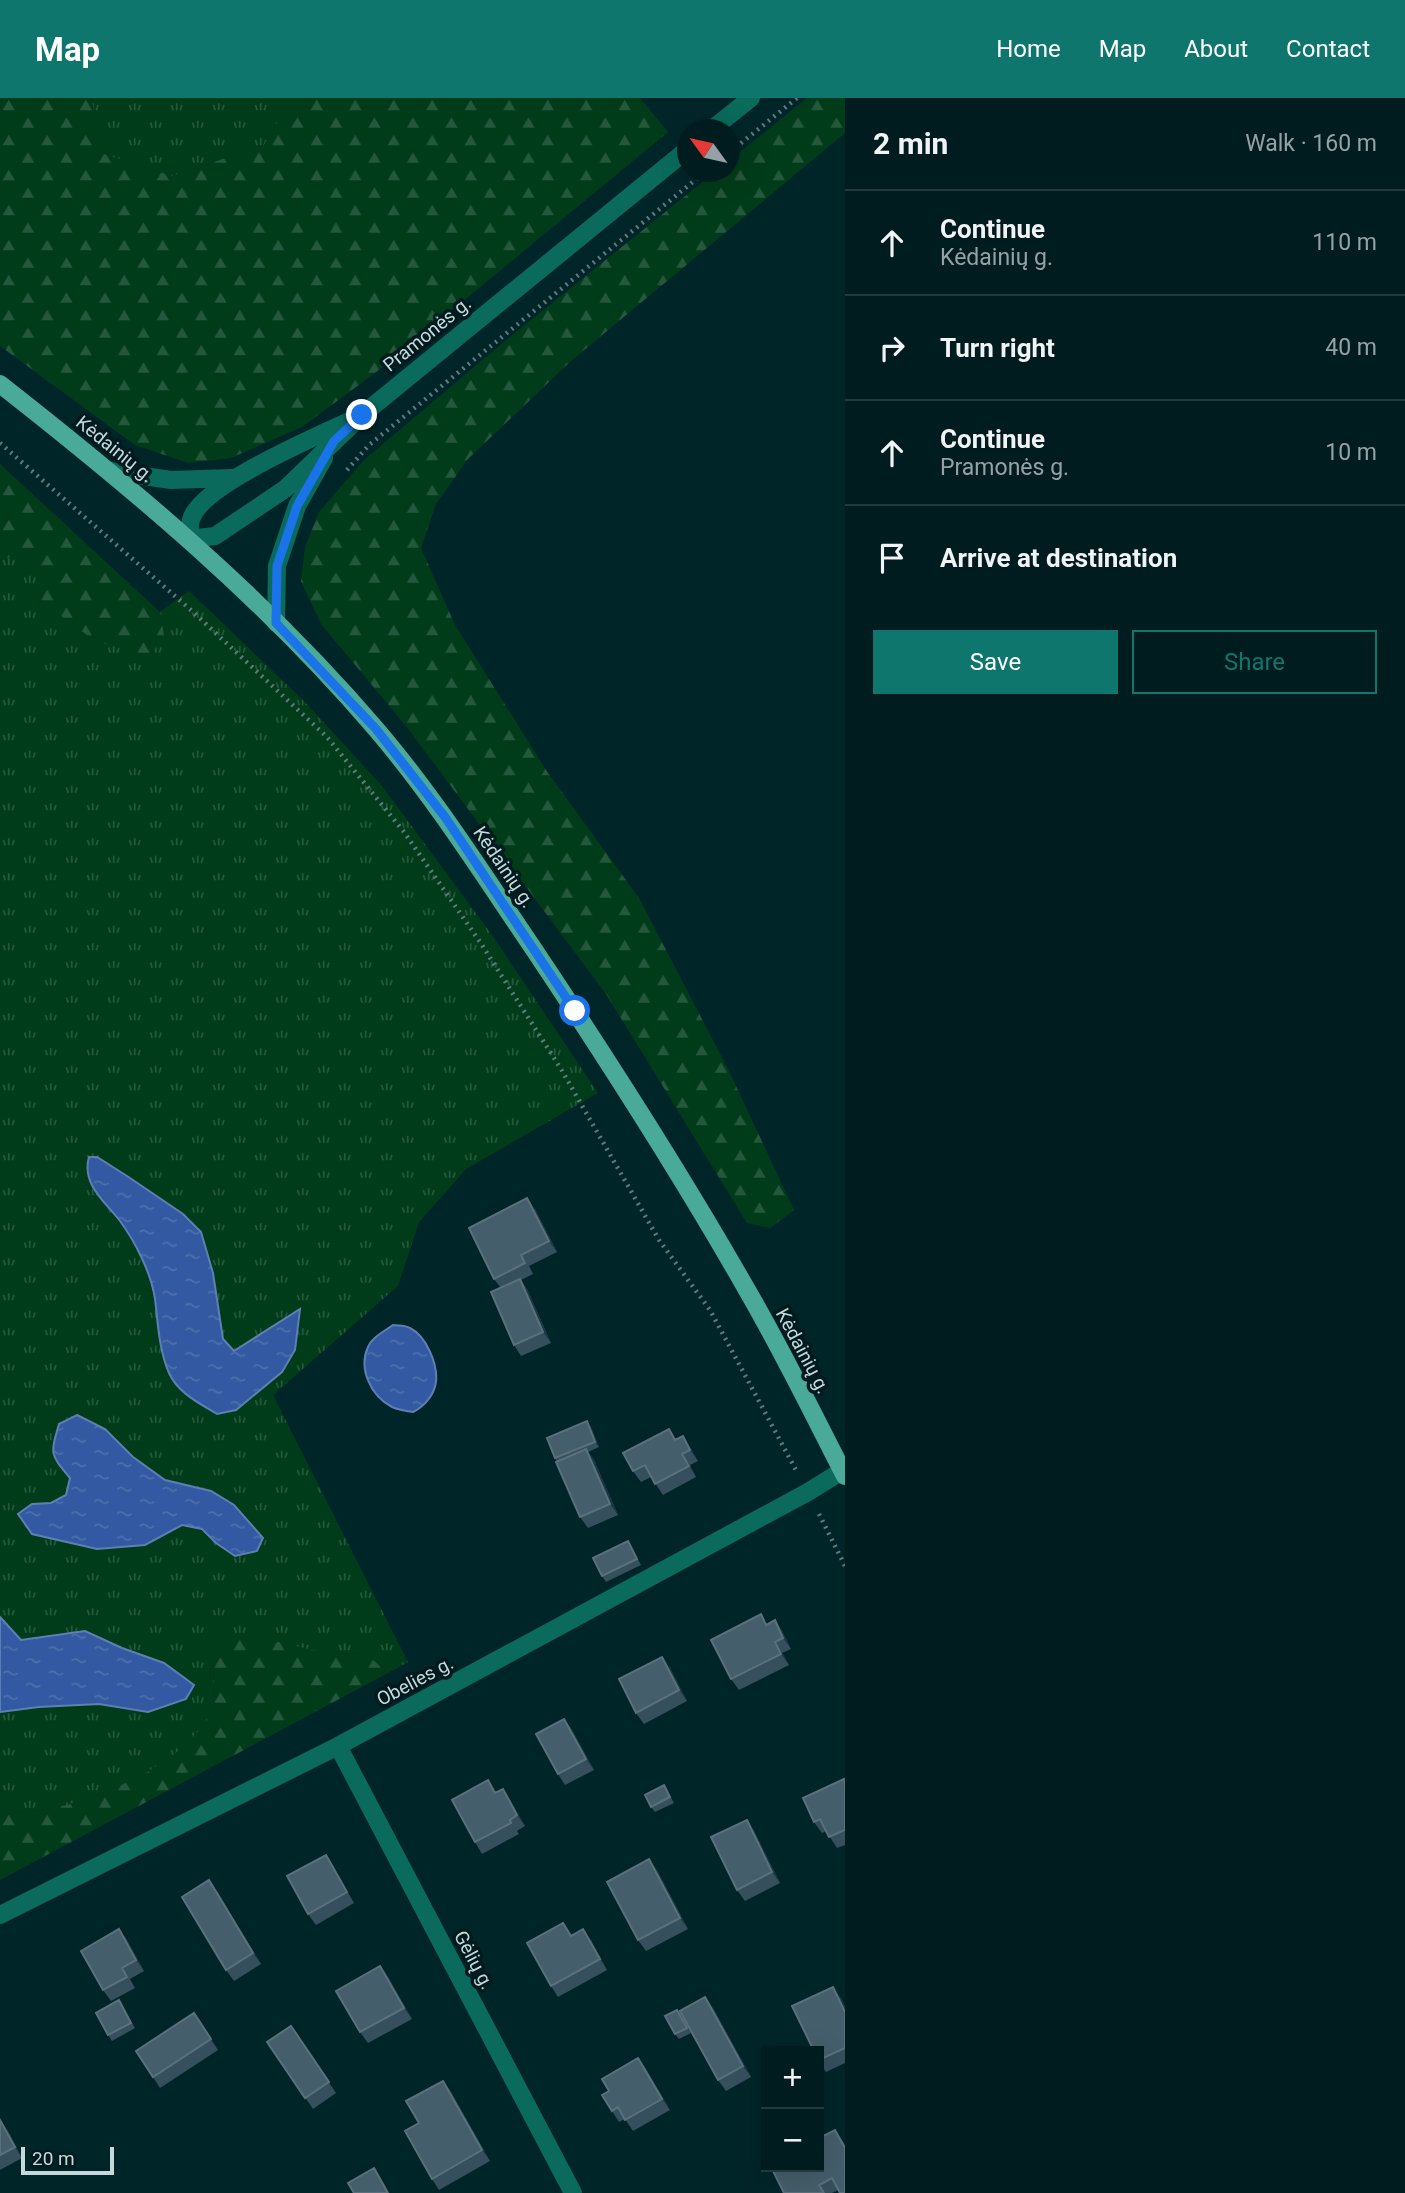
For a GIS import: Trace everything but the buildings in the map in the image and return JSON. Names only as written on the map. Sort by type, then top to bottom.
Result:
[{"type":"main road","name":"Kėdainių g.","points":[[0,384],[110,471],[189,539],[276,623],[376,729],[438,808],[648,1123],[748,1292],[844,1473]]},
{"type":"street","points":[[725,119],[751,98]]},
{"type":"street","name":"Pramonės g.","points":[[189,539],[215,536],[285,489],[362,415],[677,158]]},
{"type":"street","points":[[189,539],[192,517],[205,498],[232,478],[362,415]]},
{"type":"street","points":[[276,623],[277,566],[297,506],[334,441]]},
{"type":"street","points":[[110,471],[171,480],[232,478]]},
{"type":"street","name":"Obelies g.","points":[[0,1915],[338,1746],[844,1473]]},
{"type":"street","name":"Gėlių g.","points":[[338,1746],[573,2193]]},
{"type":"path","points":[[740,144],[797,98]]},
{"type":"path","points":[[344,473],[369,445],[693,182]]},
{"type":"path","points":[[0,443],[192,611],[327,737],[404,832],[480,942],[561,1069],[659,1240],[710,1310],[845,1566]]},
{"type":"green space","points":[[0,98],[91,98],[104,154],[172,176],[264,145],[292,98],[640,98],[668,132],[387,364],[302,427],[231,458],[188,463],[135,445],[0,346]]},
{"type":"green space","points":[[91,98],[292,98],[264,145],[172,176],[103,154]]},
{"type":"green space","points":[[807,98],[845,98],[845,133],[571,361],[468,459],[436,504],[421,548],[455,625],[548,773],[639,898],[729,1071],[794,1210],[770,1228],[747,1223],[606,994],[406,726],[321,624],[301,581],[305,547],[319,512],[364,460],[511,336],[703,182],[740,182],[740,152]]},
{"type":"green space","points":[[0,464],[160,612],[164,635],[150,657],[95,641],[41,601],[42,571],[24,553],[0,560]]},
{"type":"green space","points":[[24,553],[42,571],[163,635],[160,612],[189,591],[305,702],[382,786],[492,935],[598,1093],[466,1169],[419,1222],[398,1286],[273,1395],[408,1662],[388,1673],[364,1653],[330,1654],[209,1638],[214,1677],[212,1702],[205,1720],[193,1737],[176,1753],[135,1778],[92,1797],[56,1807],[0,1816],[0,1712],[99,1704],[148,1712],[122,1648],[85,1631],[21,1640],[0,1617],[0,560]],"holes":[[[102,1201],[201,1232],[213,1273],[223,1339],[234,1351],[299,1309],[295,1350],[236,1410],[160,1340],[154,1299],[144,1265],[128,1234]],[[105,1429],[133,1457],[165,1480],[211,1491],[234,1505],[263,1538],[216,1543],[197,1529],[181,1527],[145,1545],[32,1504],[52,1503],[66,1495],[70,1478],[54,1459]]]},
{"type":"green space","points":[[249,1635],[330,1654],[365,1653],[388,1673],[0,1880],[0,1816],[56,1807],[92,1797],[135,1778],[176,1753],[193,1737],[205,1720],[212,1702],[213,1670],[208,1638]]},
{"type":"water","points":[[89,1157],[97,1157],[127,1176],[183,1214],[201,1232],[213,1273],[223,1339],[234,1351],[300,1309],[295,1350],[282,1372],[236,1410],[217,1414],[190,1397],[173,1380],[163,1355],[155,1299],[146,1269],[126,1230],[96,1192],[88,1176]]},
{"type":"water","points":[[393,1325],[406,1326],[421,1337],[430,1351],[435,1367],[436,1382],[431,1396],[413,1412],[395,1408],[385,1402],[373,1389],[366,1373],[365,1355],[370,1343]]},
{"type":"water","points":[[77,1415],[105,1429],[133,1457],[165,1480],[211,1491],[234,1505],[263,1538],[257,1551],[235,1556],[202,1529],[182,1525],[145,1545],[97,1549],[32,1534],[18,1514],[32,1504],[51,1503],[66,1495],[70,1478],[55,1459],[53,1448],[59,1424]]},
{"type":"water","points":[[0,1617],[21,1640],[85,1631],[164,1663],[194,1685],[186,1699],[148,1712],[99,1704],[0,1712]]},
{"type":"route","points":[[362,415],[334,441],[297,506],[277,566],[276,623],[376,729],[445,817],[575,1011]]}]
